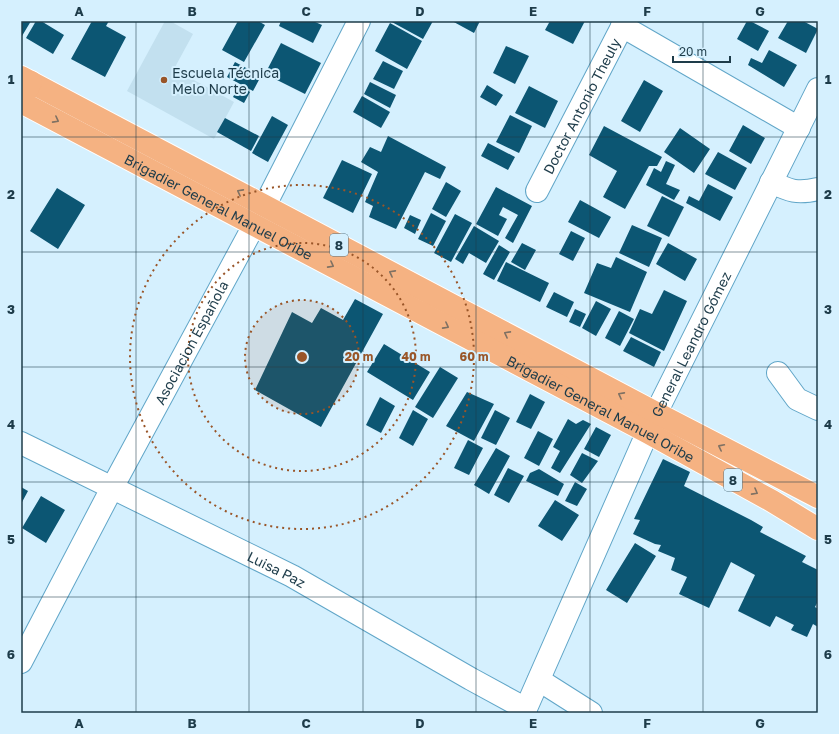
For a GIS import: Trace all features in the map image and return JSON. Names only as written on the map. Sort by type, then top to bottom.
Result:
[{"type":"main road","name":"Brigadier General Manuel Oribe","points":[[26,80],[111,137],[254,225],[647,432],[772,501],[818,529]]},
{"type":"main road","points":[[21,102],[26,80]]},
{"type":"main road","name":"Brigadier General Manuel Oribe","points":[[21,102],[111,137],[265,206],[818,497]]},
{"type":"street","name":"Asociacion Española","points":[[21,662],[112,488],[265,206],[359,21]]},
{"type":"street","points":[[623,23],[798,128]]},
{"type":"street","name":"Doctor Antonio Theuly","points":[[537,191],[623,23]]},
{"type":"street","name":"General Leandro Gómez","points":[[525,711],[647,432],[818,89]]},
{"type":"street","points":[[771,182],[789,190],[808,190],[818,206]]},
{"type":"street","points":[[778,373],[798,399],[818,409]]},
{"type":"street","name":"Luisa Paz","points":[[21,443],[292,576],[525,711]]},
{"type":"street","points":[[539,680],[591,713]]},
{"type":"shaded area","name":"Escuela Técnica Melo Norte","points":[[165,21],[170,21],[193,34],[174,69],[234,102],[214,139],[127,91]]},
{"type":"building","points":[[21,21],[31,21],[22,36],[21,35]]},
{"type":"building","points":[[36,21],[41,21],[64,35],[53,54],[26,38]]},
{"type":"building","points":[[92,21],[109,21],[106,26],[126,37],[105,77],[71,59]]},
{"type":"building","points":[[238,21],[258,21],[265,25],[244,62],[222,50]]},
{"type":"building","points":[[281,21],[313,21],[322,25],[313,43],[279,26]]},
{"type":"building","points":[[390,21],[433,21],[423,39]]},
{"type":"building","points":[[452,21],[480,21],[474,33]]},
{"type":"building","points":[[550,21],[585,21],[573,44],[545,30]]},
{"type":"building","points":[[747,21],[750,21],[769,31],[758,51],[737,39]]},
{"type":"building","points":[[788,21],[803,21],[818,29],[806,53],[778,38]]},
{"type":"building","points":[[390,23],[422,41],[407,69],[375,51]]},
{"type":"building","points":[[281,43],[321,63],[305,94],[265,74]]},
{"type":"building","points":[[506,46],[529,56],[515,84],[493,73]]},
{"type":"building","points":[[769,50],[797,65],[784,87],[748,65],[751,58],[762,63]]},
{"type":"building","points":[[383,61],[403,71],[394,89],[373,79]]},
{"type":"building","points":[[235,62],[261,76],[253,91],[227,77]]},
{"type":"building","points":[[644,80],[663,91],[640,132],[621,121]]},
{"type":"building","points":[[370,82],[396,95],[390,108],[364,94]]},
{"type":"building","points":[[487,85],[503,95],[496,106],[480,97]]},
{"type":"building","points":[[239,86],[250,92],[244,103],[233,97]]},
{"type":"building","points":[[529,86],[558,101],[545,128],[515,113]]},
{"type":"building","points":[[362,96],[390,112],[381,128],[353,112]]},
{"type":"building","points":[[510,115],[532,126],[519,153],[496,142]]},
{"type":"building","points":[[272,116],[288,125],[268,162],[252,153]]},
{"type":"building","points":[[225,118],[259,136],[251,151],[217,132]]},
{"type":"building","points":[[743,125],[765,138],[751,164],[729,151]]},
{"type":"building","points":[[604,126],[662,157],[657,166],[649,166],[625,209],[603,197],[617,171],[589,155]]},
{"type":"building","points":[[680,128],[710,149],[694,173],[664,152]]},
{"type":"building","points":[[388,136],[446,167],[440,179],[425,172],[396,229],[369,217],[373,206],[365,202],[378,172],[361,162],[370,147],[381,152]]},
{"type":"building","points":[[488,143],[515,157],[508,170],[481,156]]},
{"type":"building","points":[[718,152],[747,168],[735,190],[705,174]]},
{"type":"building","points":[[342,160],[372,174],[353,213],[323,198]]},
{"type":"building","points":[[666,161],[675,165],[666,184],[680,190],[674,200],[646,185],[654,168],[661,172]]},
{"type":"building","points":[[446,182],[461,191],[446,217],[432,209]]},
{"type":"building","points":[[708,184],[733,197],[720,221],[686,203],[689,196],[699,201]]},
{"type":"building","points":[[496,187],[532,206],[513,243],[505,238],[518,215],[503,207],[499,215],[507,219],[498,236],[476,224]]},
{"type":"building","points":[[57,188],[85,205],[58,249],[30,231]]},
{"type":"building","points":[[662,196],[684,207],[669,237],[647,226]]},
{"type":"building","points":[[580,200],[611,217],[599,238],[568,222]]},
{"type":"building","points":[[431,213],[446,221],[433,246],[418,239]]},
{"type":"building","points":[[455,214],[472,223],[451,262],[434,253]]},
{"type":"building","points":[[410,215],[421,220],[415,234],[404,228]]},
{"type":"building","points":[[632,225],[662,238],[649,267],[619,253]]},
{"type":"building","points":[[474,226],[499,241],[486,263],[469,253],[463,264],[455,259]]},
{"type":"building","points":[[571,231],[585,238],[573,261],[559,254]]},
{"type":"building","points":[[522,243],[536,250],[525,270],[511,262]]},
{"type":"building","points":[[668,243],[697,259],[685,281],[656,264]]},
{"type":"building","points":[[499,245],[510,252],[494,280],[483,274]]},
{"type":"building","points":[[616,257],[647,272],[630,312],[584,293],[597,263],[611,268]]},
{"type":"building","points":[[506,262],[549,283],[540,302],[497,281]]},
{"type":"building","points":[[664,290],[687,301],[664,351],[629,333],[640,309],[652,314]]},
{"type":"building","points":[[554,292],[574,302],[567,317],[546,307]]},
{"type":"building","points":[[355,299],[383,314],[321,427],[255,390],[292,312],[312,323],[321,308],[343,320]]},
{"type":"building","points":[[596,301],[611,309],[596,336],[582,328]]},
{"type":"building","points":[[575,309],[586,314],[580,327],[569,322]]},
{"type":"building","points":[[619,311],[634,319],[620,346],[605,338]]},
{"type":"building","points":[[631,337],[661,352],[654,367],[623,351]]},
{"type":"building","points":[[384,344],[430,372],[413,400],[367,372]]},
{"type":"building","points":[[440,367],[458,378],[433,418],[415,407]]},
{"type":"building","points":[[467,392],[494,404],[474,441],[446,426]]},
{"type":"building","points":[[530,394],[545,402],[531,429],[516,422]]},
{"type":"building","points":[[380,397],[395,406],[381,433],[366,425]]},
{"type":"building","points":[[413,410],[428,419],[413,446],[399,438]]},
{"type":"building","points":[[495,410],[510,418],[496,445],[481,438]]},
{"type":"building","points":[[568,419],[576,424],[583,420],[591,424],[560,473],[551,468],[560,451],[553,447]]},
{"type":"building","points":[[596,427],[611,435],[599,457],[584,449]]},
{"type":"building","points":[[538,431],[553,439],[539,466],[524,458]]},
{"type":"building","points":[[468,440],[483,448],[469,475],[454,468]]},
{"type":"building","points":[[496,448],[510,456],[489,494],[474,485]]},
{"type":"building","points":[[582,453],[598,461],[582,483],[570,475]]},
{"type":"building","points":[[663,459],[690,472],[684,486],[763,527],[760,532],[806,556],[802,562],[818,570],[818,601],[815,607],[818,609],[818,627],[813,624],[807,637],[791,630],[794,625],[776,616],[770,627],[738,611],[755,575],[731,562],[709,608],[679,594],[687,577],[671,570],[675,558],[658,551],[661,545],[655,544],[633,534],[640,520],[634,519]]},
{"type":"building","points":[[508,468],[524,476],[509,503],[494,495]]},
{"type":"building","points":[[539,469],[564,484],[558,496],[526,481],[530,473]]},
{"type":"building","points":[[575,482],[587,489],[577,506],[565,501]]},
{"type":"building","points":[[21,487],[28,491],[21,504]]},
{"type":"building","points":[[41,496],[65,510],[46,543],[22,528]]},
{"type":"building","points":[[555,500],[579,515],[562,541],[538,526]]},
{"type":"building","points":[[635,543],[656,556],[627,603],[606,590]]},
{"type":"place","name":"Escuela Técnica Melo Norte","points":[[164,80]]}]
